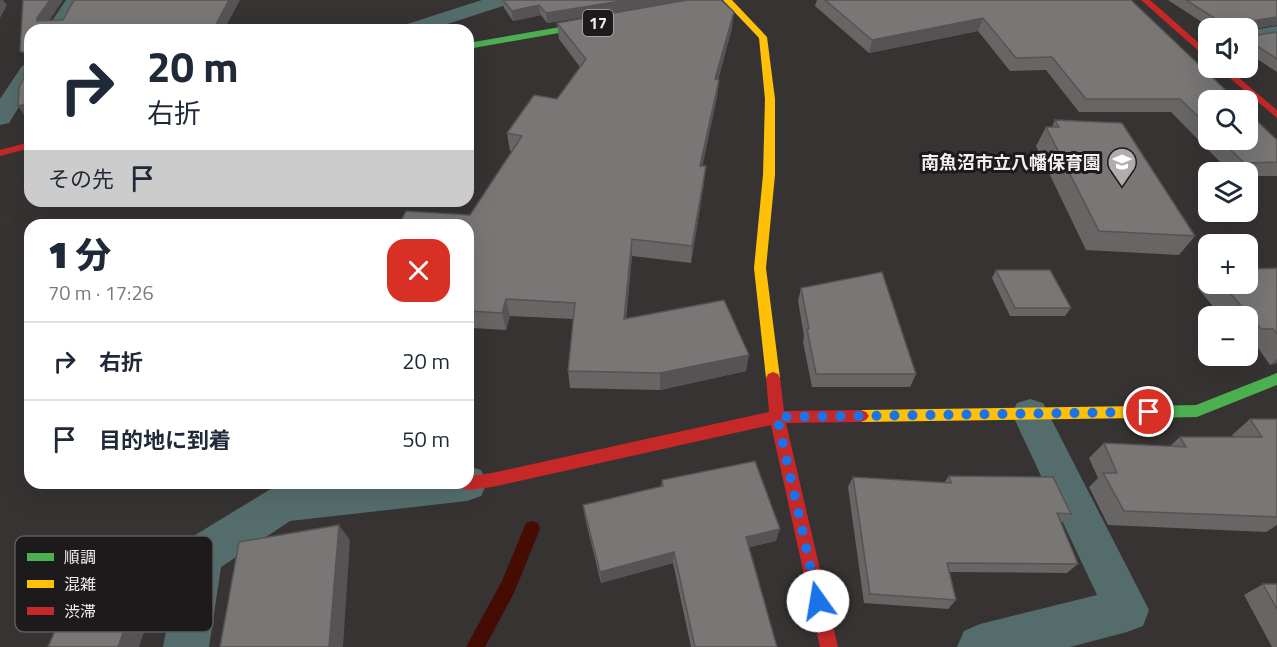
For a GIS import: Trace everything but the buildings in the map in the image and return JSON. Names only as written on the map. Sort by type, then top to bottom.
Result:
[{"type":"main road","points":[[1145,0],[1198,44]]},
{"type":"main road","points":[[724,1],[763,37],[770,99],[770,175],[759,268],[777,417],[829,647]]},
{"type":"main road","name":"17","points":[[474,45],[618,20]]},
{"type":"main road","points":[[1234,78],[1277,115]]},
{"type":"main road","points":[[0,153],[24,147]]},
{"type":"main road","points":[[474,482],[777,417],[1197,411],[1277,379]]},
{"type":"street","points":[[61,24],[76,0]]},
{"type":"street","points":[[427,24],[502,0]]},
{"type":"street","points":[[1258,36],[1277,32]]},
{"type":"street","points":[[0,118],[24,80]]},
{"type":"street","points":[[980,647],[1127,610],[1030,414]]},
{"type":"street","points":[[213,548],[283,503],[412,489]]},
{"type":"street","points":[[186,647],[189,632]]},
{"type":"waterway","points":[[475,647],[508,587],[532,529]]},
{"type":"traffic: fast","points":[[474,45],[601,23]]},
{"type":"traffic: fast","points":[[1143,412],[1197,411],[1277,379]]},
{"type":"traffic: slow","points":[[727,0],[763,37],[770,99],[769,175],[760,268],[773,378]]},
{"type":"traffic: slow","points":[[861,416],[1143,412]]},
{"type":"traffic: jam","points":[[1145,0],[1198,47]]},
{"type":"traffic: jam","points":[[1234,78],[1277,115]]},
{"type":"traffic: jam","points":[[0,153],[24,147]]},
{"type":"traffic: jam","points":[[773,378],[777,417],[829,647]]},
{"type":"traffic: jam","points":[[474,482],[777,417],[861,416]]},
{"type":"place","name":"南魚沼市立八幡保育園","points":[[1122,188]]},
{"type":"route","points":[[818,601],[777,417],[1149,412]]}]
